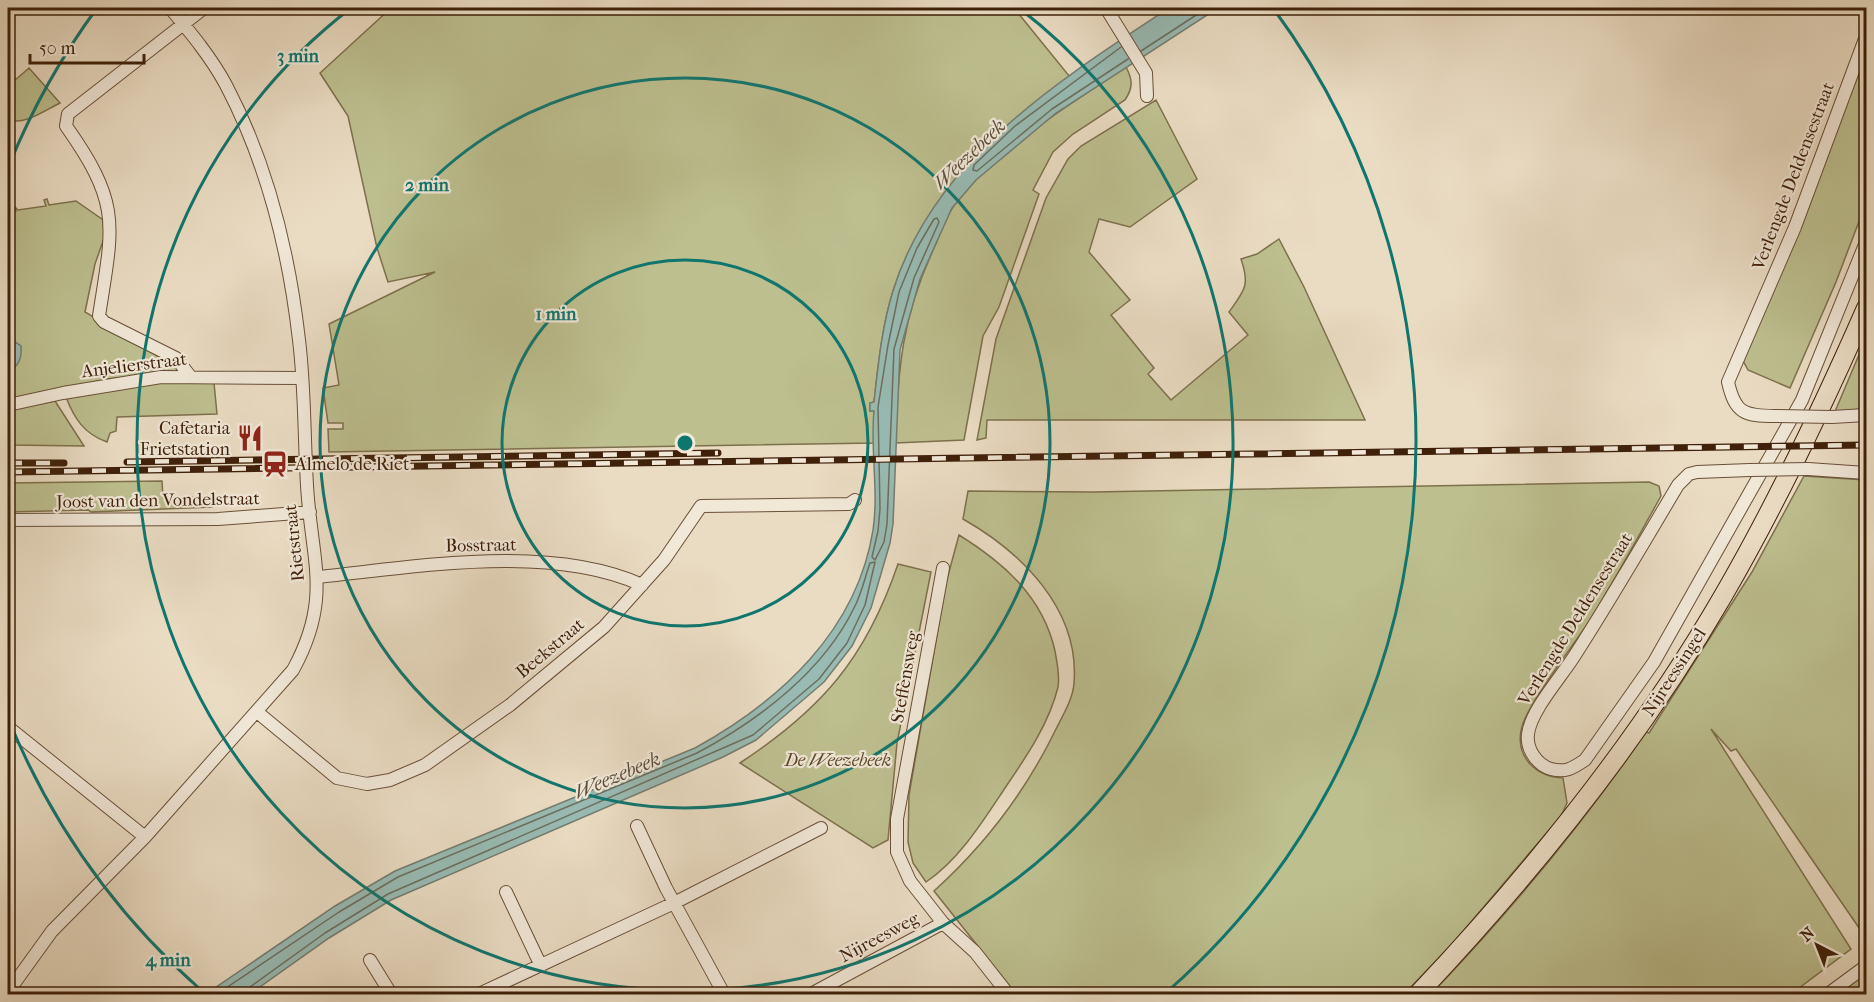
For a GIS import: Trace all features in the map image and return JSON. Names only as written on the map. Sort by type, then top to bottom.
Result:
[{"type":"main road","name":"Nijreessingel","points":[[1418,994],[1521,881],[1646,715],[1722,598],[1782,491],[1866,308]]},
{"type":"street","name":"Rietstraat","points":[[8,992],[52,932],[145,837],[293,670],[308,642],[313,622],[318,577],[309,512],[300,340],[277,216],[251,141],[225,84],[170,8]]},
{"type":"street","points":[[190,376],[176,358],[104,322],[99,316],[112,227],[108,201],[90,159],[66,126],[68,114],[204,8]]},
{"type":"street","points":[[1106,8],[1142,66],[1148,81],[1147,96]]},
{"type":"street","name":"Verlengde Deldensestraat","points":[[1866,36],[1795,227],[1728,382],[1732,399],[1741,411],[1754,416],[1866,415]]},
{"type":"street","name":"Verlengde Deldensestraat","points":[[1866,242],[1802,400],[1654,662],[1585,760],[1570,770],[1562,771],[1549,769],[1537,761],[1529,748],[1528,733],[1536,714],[1678,485],[1689,474],[1697,472],[1750,470],[1808,469],[1866,473]]},
{"type":"street","name":"Anjelierstraat","points":[[8,405],[84,389],[161,377],[302,378]]},
{"type":"street","name":"Beekstraat","points":[[257,712],[337,778],[367,784],[390,780],[425,765],[510,705],[598,632],[664,560],[701,506],[849,504],[855,500]]},
{"type":"street","name":"Joost van den Vondelstraat","points":[[8,520],[218,519],[309,512]]},
{"type":"street","name":"Bosstraat","points":[[318,577],[441,563],[505,562],[566,564],[624,576],[642,585]]},
{"type":"street","name":"Steffensweg","points":[[943,568],[897,819],[897,852],[910,881],[943,923]]},
{"type":"street","points":[[8,727],[145,837]]},
{"type":"street","points":[[637,826],[674,903],[724,994]]},
{"type":"street","points":[[479,994],[674,903],[821,828]]},
{"type":"street","points":[[506,891],[541,966]]},
{"type":"street","name":"Nijreesweg","points":[[811,994],[943,923],[975,952],[1008,994]]},
{"type":"street","points":[[370,960],[391,994]]},
{"type":"street","points":[[1828,994],[1866,966]]},
{"type":"green space","points":[[391,8],[1014,8],[1070,77],[1014,120],[988,144],[942,196],[922,226],[906,257],[886,318],[874,402],[870,403],[870,411],[874,411],[875,443],[329,452],[328,429],[343,429],[343,423],[328,423],[323,388],[339,385],[329,324],[435,272],[388,282],[377,248],[348,116],[320,73]]},
{"type":"green space","points":[[1866,46],[1866,203],[1836,282],[1790,388],[1748,370],[1741,357]]},
{"type":"green space","points":[[1126,67],[1131,84],[1130,92],[1125,100],[1073,134],[1053,152],[1033,190],[1039,194],[999,307],[983,336],[964,440],[895,443],[900,366],[908,321],[923,274],[950,211],[989,166],[1011,148],[1057,113]]},
{"type":"green space","points":[[29,68],[60,103],[28,119],[8,120],[8,73],[14,81]]},
{"type":"green space","points":[[1156,100],[1197,179],[1130,227],[1099,219],[1089,252],[1130,300],[1111,315],[1154,368],[1148,374],[1171,400],[1248,335],[1229,312],[1244,287],[1245,275],[1241,259],[1257,254],[1279,239],[1304,287],[1365,420],[987,420],[986,438],[977,440],[996,339],[1046,198],[1068,159],[1081,146]]},
{"type":"green space","points":[[47,199],[49,205],[76,201],[109,224],[95,264],[85,312],[184,372],[107,379],[8,401],[8,212],[16,211],[15,207],[18,210],[46,206],[44,200]]},
{"type":"green space","points":[[1866,338],[1866,408],[1834,414]]},
{"type":"green space","points":[[167,381],[214,383],[217,414],[117,417],[116,431],[110,433],[107,442],[86,430],[66,397]]},
{"type":"green space","points":[[55,401],[84,446],[8,445],[8,410]]},
{"type":"green space","points":[[1804,476],[1866,480],[1866,938],[1736,749],[1731,751],[1711,729],[1851,949],[1791,994],[1431,994],[1544,867],[1622,767],[1646,732],[1649,733],[1752,572]]},
{"type":"green space","points":[[162,481],[163,498],[212,497],[212,507],[91,512],[88,510],[8,512],[8,483]]},
{"type":"green space","points":[[1649,482],[1659,486],[1661,496],[1596,610],[1530,708],[1521,731],[1522,750],[1530,764],[1545,774],[1563,778],[1567,803],[1561,816],[1453,943],[1404,994],[1016,994],[934,891],[987,836],[1018,795],[1065,713],[1074,683],[1073,656],[1067,631],[1057,607],[1025,566],[1006,548],[963,519],[968,491],[1093,492]]},
{"type":"green space","points":[[959,535],[1006,570],[1031,598],[1049,632],[1055,651],[1059,682],[1049,714],[1036,740],[988,814],[960,851],[926,882],[913,863],[908,842],[909,795],[946,583]]},
{"type":"green space","name":"De Weezebeek","points":[[898,564],[931,572],[897,743],[888,840],[873,848],[740,763],[795,722],[838,678],[856,654],[871,627]]},
{"type":"green space","points":[[1866,972],[1866,994],[1836,994]]},
{"type":"water","points":[[1169,8],[1218,8],[1056,113],[976,180],[952,208],[920,279],[900,350],[893,524],[890,543],[871,608],[852,646],[824,682],[756,740],[723,757],[391,900],[329,938],[250,994],[206,994],[335,906],[395,871],[695,748],[756,708],[810,659],[832,631],[850,600],[864,566],[873,530],[875,515],[874,411],[870,411],[870,403],[874,402],[889,304],[912,244],[938,201],[970,162],[1006,127],[1086,64]]},
{"type":"water","points":[[8,337],[21,346],[21,350],[17,364],[8,371]]},
{"type":"railway","points":[[8,472],[1866,445]]},
{"type":"railway","points":[[127,462],[718,453]]},
{"type":"railway","points":[[8,463],[64,463]]},
{"type":"place","name":"Cafetaria Frietstation","points":[[250,438]]},
{"type":"place","name":"Almelo de Riet","points":[[275,464]]},
{"type":"water label","name":"Weezebeek","points":[[969,154]]},
{"type":"water label","name":"Weezebeek","points":[[617,775]]}]
